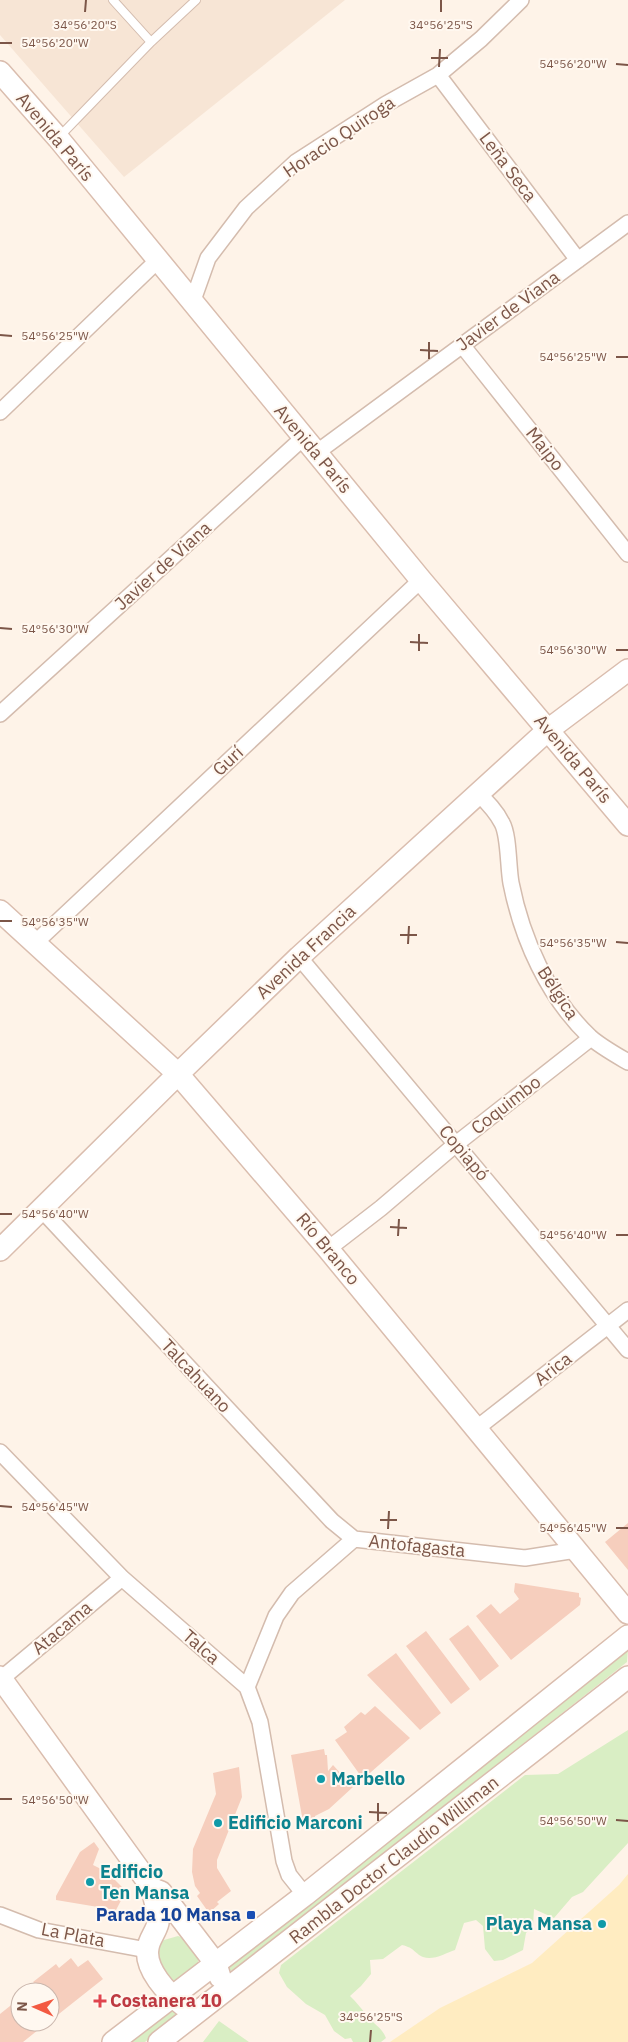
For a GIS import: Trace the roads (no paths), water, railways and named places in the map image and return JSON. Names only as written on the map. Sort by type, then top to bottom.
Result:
[{"type":"street","name":"Horacio Quiroga","points":[[192,303],[208,258],[246,208],[296,162],[386,104],[438,75],[481,39],[521,0]]},
{"type":"street","name":"Leña Seca","points":[[438,75],[578,260]]},
{"type":"street","name":"Avenida París","points":[[4,83],[58,138],[157,261],[421,580],[628,825]]},
{"type":"street","name":"Javier de Viana","points":[[0,714],[309,445],[462,345],[628,223]]},
{"type":"street","points":[[0,412],[157,261]]},
{"type":"street","name":"Maipo","points":[[462,345],[628,554]]},
{"type":"street","name":"Gurí","points":[[35,943],[421,580]]},
{"type":"street","name":"Avenida Francia","points":[[0,1250],[178,1074],[299,958],[548,730],[628,670]]},
{"type":"street","name":"Bélgica","points":[[478,794],[492,807],[503,824],[511,884],[524,929],[545,980],[565,1011],[591,1038],[628,1062]]},
{"type":"street","name":"Río Branco","points":[[0,911],[178,1074],[328,1249],[628,1613]]},
{"type":"street","name":"Copiapó","points":[[299,958],[628,1350]]},
{"type":"street","name":"Coquimbo","points":[[328,1249],[381,1208],[456,1144],[591,1038]]},
{"type":"street","name":"Talcahuano","points":[[41,1209],[332,1521],[354,1539]]},
{"type":"street","name":"Arica","points":[[477,1428],[628,1310]]},
{"type":"street","name":"Talca","points":[[0,1452],[122,1578],[247,1687],[260,1722],[284,1861],[289,1875],[305,1895]]},
{"type":"street","name":"Antofagasta","points":[[247,1687],[276,1616],[292,1593],[354,1539],[525,1558],[576,1550]]},
{"type":"street","name":"Atacama","points":[[1,1678],[122,1578]]},
{"type":"street","name":"Rambla Doctor Claudio Williman","points":[[113,2042],[305,1895],[628,1636]]},
{"type":"street","name":"Rambla Doctor Claudio Williman","points":[[159,2042],[628,1677]]},
{"type":"street","points":[[1,1678],[153,1889],[161,1892],[216,1964],[224,1990]]},
{"type":"street","points":[[153,1889],[158,1922],[151,1941],[148,1963],[172,1996],[184,2005],[197,2011]]},
{"type":"street","name":"La Plata","points":[[0,1915],[38,1930],[151,1941]]},
{"type":"street","points":[[151,1941],[175,1926],[187,1927]]},
{"type":"lane","points":[[113,0],[151,42]]},
{"type":"lane","points":[[58,138],[151,42],[196,0]]},
{"type":"place","name":"Marbello","points":[[321,1779]]},
{"type":"place","name":"Edificio Marconi","points":[[218,1823]]},
{"type":"place","name":"Edificio Ten Mansa","points":[[90,1882]]},
{"type":"place","name":"Parada 10 Mansa","points":[[251,1915]]},
{"type":"place","name":"Playa Mansa","points":[[602,1924]]},
{"type":"place","name":"Costanera 10","points":[[100,2001]]}]
